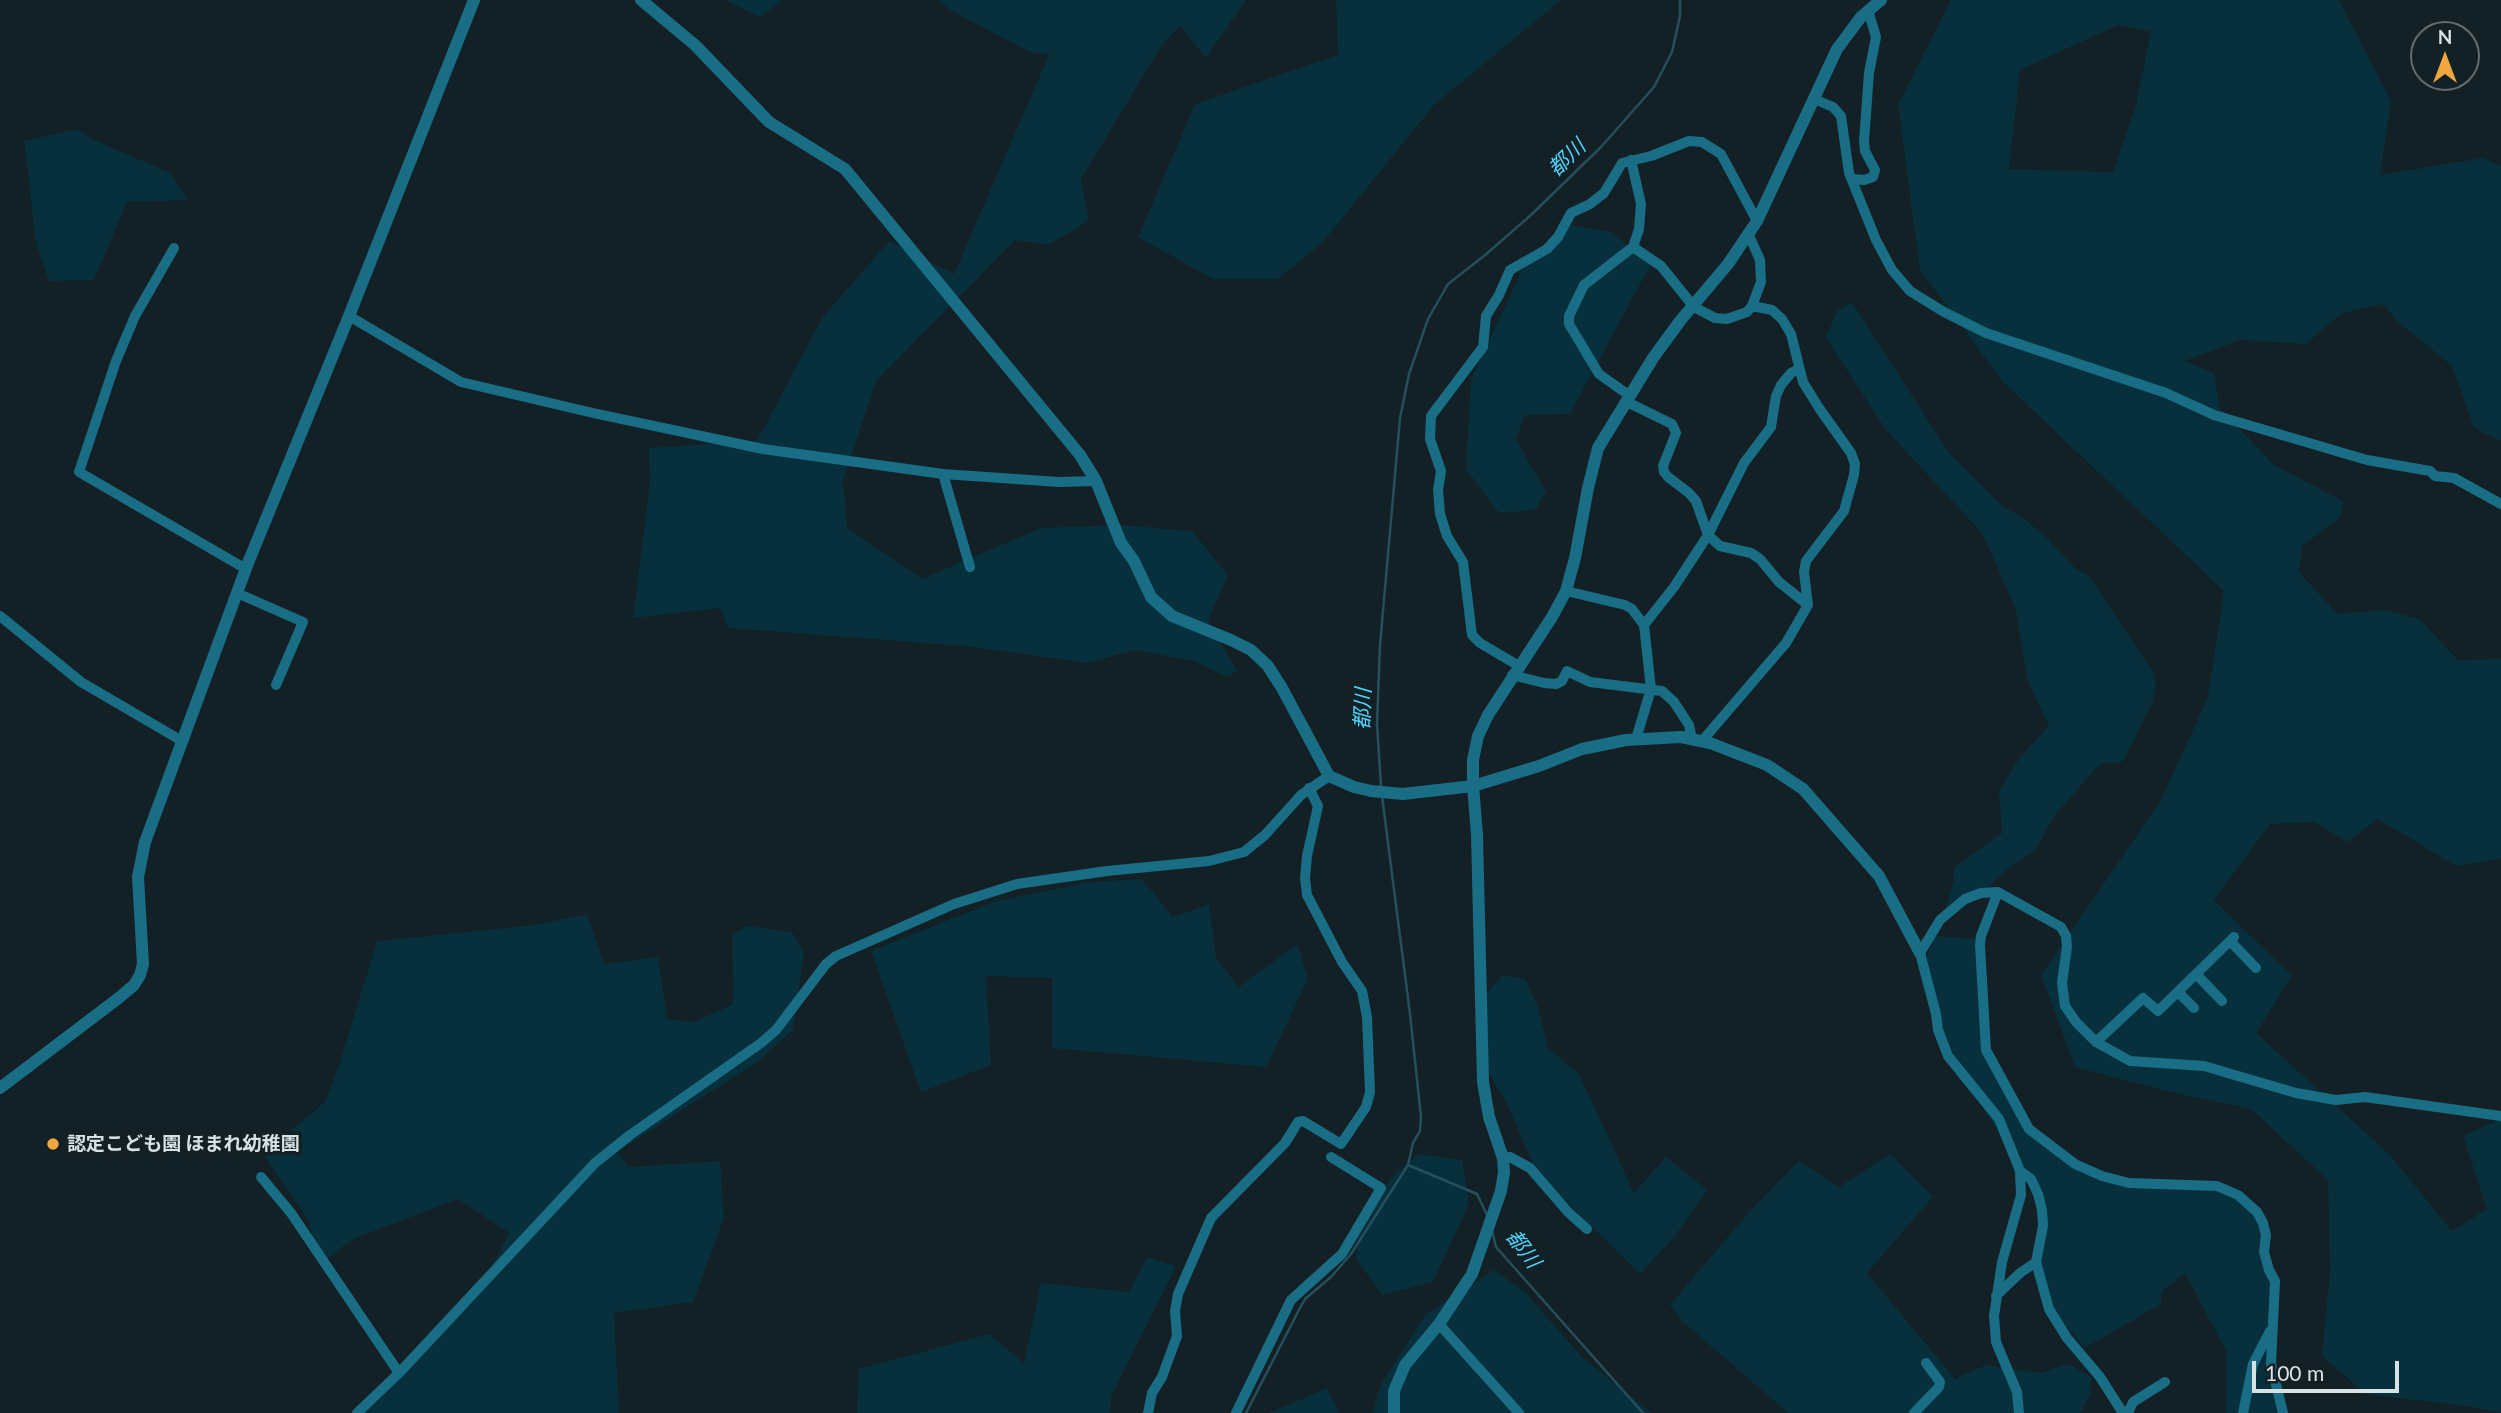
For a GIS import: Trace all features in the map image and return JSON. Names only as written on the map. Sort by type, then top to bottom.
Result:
[{"type":"street","points":[[0,1088],[120,997],[134,985],[140,975],[143,964],[138,900],[141,857],[246,569],[474,0]]},
{"type":"street","points":[[641,0],[695,45],[769,122],[845,169],[1080,455],[1096,481],[1121,543],[1134,561],[1152,597],[1172,616],[1251,650],[1268,666],[1329,776],[1354,787],[1389,793],[1473,786],[1539,766],[1582,749],[1636,739],[1667,737],[1697,740],[1767,765],[1804,789],[1879,876],[1920,953],[1938,1030],[1948,1056],[1999,1119],[2021,1171],[2021,1195],[2007,1244],[1994,1316],[1997,1342],[2017,1392],[2019,1413]]},
{"type":"street","points":[[1394,1413],[1394,1391],[1398,1378],[1465,1288],[1478,1261],[1501,1191],[1503,1158],[1489,1117],[1483,1082],[1477,835],[1473,786],[1473,760],[1478,736],[1488,715],[1566,591],[1598,448],[1666,340],[1728,264],[1757,221],[1837,49],[1849,30],[1881,0]]},
{"type":"street","points":[[1852,179],[1864,180],[1872,177],[1875,170],[1865,150],[1864,141],[1869,74],[1876,37],[1868,10]]},
{"type":"street","points":[[1814,99],[1833,107],[1841,116],[1844,149],[1852,179],[1876,240],[1892,270],[1910,291],[1986,333],[2154,388],[2214,415],[2367,460],[2421,468],[2435,476],[2454,478],[2501,504]]},
{"type":"street","points":[[1697,740],[1674,702],[1662,691],[1590,682],[1567,671],[1562,681],[1556,684],[1544,683],[1515,671],[1472,635],[1463,562],[1447,536],[1440,514],[1438,490],[1441,471],[1430,439],[1431,416],[1483,347],[1486,316],[1510,270],[1547,249],[1558,237],[1571,212],[1590,204],[1604,193],[1622,163],[1651,156],[1689,141],[1702,142],[1721,154],[1757,221]]},
{"type":"street","points":[[1631,160],[1641,204],[1639,229],[1633,247],[1584,285],[1569,316],[1569,324],[1599,374],[1628,399],[1672,424],[1676,433],[1663,466],[1664,472],[1696,501],[1708,535],[1720,546],[1751,553],[1760,559],[1779,582],[1808,605]]},
{"type":"street","points":[[1633,247],[1661,266],[1694,307],[1715,318],[1727,319],[1746,312],[1752,306],[1762,274],[1755,246],[1748,233]]},
{"type":"street","points":[[174,248],[151,286],[116,361],[79,472],[246,569]]},
{"type":"street","points":[[1697,740],[1781,650],[1808,605],[1804,572],[1806,561],[1844,511],[1855,464],[1843,440],[1809,391],[1799,369],[1796,345],[1782,319],[1772,310],[1752,306]]},
{"type":"street","points":[[349,316],[461,382],[593,413],[763,449],[943,474],[1059,482],[1096,481]]},
{"type":"street","points":[[1644,625],[1674,587],[1708,535],[1744,463],[1771,427],[1776,396],[1781,385],[1791,373],[1799,369]]},
{"type":"street","points":[[943,474],[970,567]]},
{"type":"street","points":[[1566,591],[1625,605],[1632,609],[1644,625],[1651,689],[1636,739]]},
{"type":"street","points":[[237,593],[303,622],[276,685]]},
{"type":"street","points":[[0,616],[72,676],[182,741]]},
{"type":"street","points":[[356,1413],[399,1373],[595,1163],[630,1135],[761,1044],[776,1030],[826,964],[836,956],[954,904],[1017,884],[1107,871],[1209,861],[1244,852],[1265,835],[1309,788],[1329,776]]},
{"type":"street","points":[[1148,1413],[1152,1393],[1162,1377],[1177,1336],[1175,1311],[1178,1294],[1211,1218],[1285,1143],[1298,1122],[1303,1121],[1341,1144],[1366,1107],[1370,1092],[1367,1017],[1362,992],[1342,962],[1307,895],[1307,856],[1318,806],[1309,788]]},
{"type":"street","points":[[1920,953],[1940,920],[1965,900],[1981,893],[1998,892],[2061,927],[2066,936],[2067,947],[2062,983],[2065,1006],[2076,1022],[2096,1042],[2130,1061],[2204,1066],[2296,1093],[2336,1100],[2365,1097],[2501,1116]]},
{"type":"street","points":[[1998,892],[1980,945],[1984,1042],[2029,1129],[2075,1164],[2102,1176],[2143,1184],[2217,1186],[2238,1195],[2257,1212],[2266,1235],[2264,1252],[2275,1281],[2271,1364],[2283,1413]]},
{"type":"street","points":[[2096,1042],[2143,998],[2158,1011],[2232,939],[2256,968]]},
{"type":"street","points":[[2196,974],[2222,1001]]},
{"type":"street","points":[[2178,992],[2194,1008]]},
{"type":"street","points":[[1236,1413],[1291,1300],[1342,1254],[1381,1188],[1331,1157]]},
{"type":"street","points":[[1503,1158],[1510,1157],[1531,1168],[1568,1212],[1587,1229]]},
{"type":"street","points":[[2021,1171],[2031,1179],[2038,1194],[2043,1226],[2036,1262],[2049,1309],[2067,1338],[2126,1413],[2133,1402],[2165,1382]]},
{"type":"street","points":[[261,1177],[291,1213],[399,1373]]},
{"type":"street","points":[[1996,1297],[2020,1273],[2036,1262]]},
{"type":"street","points":[[1439,1324],[1519,1413]]},
{"type":"street","points":[[2243,1413],[2253,1364],[2272,1325]]},
{"type":"street","points":[[1914,1413],[1939,1387],[1940,1382],[1926,1363]]},
{"type":"shaded area","points":[[726,0],[783,0],[760,17]]},
{"type":"shaded area","points":[[939,0],[1246,0],[1206,58],[1180,26],[1161,46],[1081,179],[1089,221],[1048,245],[1015,240],[876,381],[843,481],[847,528],[922,579],[1041,528],[1121,525],[1192,531],[1228,575],[1208,621],[1237,671],[1227,677],[1194,661],[1134,650],[1088,663],[964,646],[728,628],[720,608],[633,618],[650,481],[649,448],[757,441],[822,318],[889,241],[954,274],[1049,55],[1030,52],[950,10]]},
{"type":"shaded area","points":[[1336,0],[1561,0],[1434,105],[1322,243],[1278,279],[1213,279],[1138,237],[1195,104],[1338,55]]},
{"type":"shaded area","points":[[1951,0],[2339,0],[2391,101],[2380,175],[2483,158],[2501,166],[2501,441],[2474,428],[2452,366],[2396,320],[2383,304],[2342,313],[2306,344],[2240,340],[2185,361],[2214,373],[2220,409],[2274,465],[2343,501],[2340,518],[2302,546],[2299,572],[2338,614],[2383,610],[2419,619],[2458,660],[2501,659],[2501,859],[2456,866],[2378,819],[2347,842],[2315,822],[2270,824],[2214,900],[2292,976],[2256,1033],[2389,1154],[2452,1231],[2487,1209],[2463,1136],[2501,1119],[2501,1413],[2366,1394],[2322,1356],[2330,1272],[2328,1180],[2251,1109],[2166,1091],[2075,1067],[2041,975],[2161,800],[2208,697],[2224,591],[2003,382],[1920,270],[1898,104]],"holes":[[[2118,25],[2151,31],[2136,105],[2113,172],[2009,169],[2020,70]]]},
{"type":"shaded area","points":[[77,129],[92,139],[170,173],[188,200],[127,202],[94,280],[49,281],[36,243],[24,141]]},
{"type":"shaded area","points":[[1565,224],[1610,232],[1652,262],[1570,414],[1525,415],[1516,439],[1546,492],[1535,510],[1499,513],[1466,469],[1471,379],[1524,266]]},
{"type":"shaded area","points":[[1852,302],[1949,453],[2001,505],[2042,533],[2076,569],[2089,576],[2153,672],[2156,684],[2152,703],[2124,760],[2119,763],[2103,763],[2097,767],[2056,814],[2035,850],[2008,869],[1989,887],[1975,892],[1945,912],[1954,881],[1953,868],[2002,833],[1999,791],[2020,757],[2049,726],[2028,682],[2016,610],[1982,533],[1886,430],[1826,338],[1837,311]]},
{"type":"shaded area","points":[[1142,879],[1173,917],[1209,904],[1216,958],[1239,987],[1297,944],[1308,979],[1266,1067],[1052,1048],[1052,978],[986,976],[991,1065],[921,1092],[871,951],[996,901],[1090,882]]},
{"type":"shaded area","points":[[587,914],[604,964],[658,957],[667,1019],[694,1022],[733,1004],[732,935],[747,926],[792,932],[804,953],[793,1030],[760,1060],[617,1152],[629,1167],[720,1161],[724,1218],[693,1302],[614,1313],[619,1413],[357,1413],[476,1298],[509,1233],[458,1199],[353,1239],[320,1264],[308,1219],[263,1154],[325,1102],[377,941],[535,925]]},
{"type":"shaded area","points":[[1935,936],[1977,939],[1982,1048],[2028,1131],[2092,1175],[2219,1190],[2234,1196],[2257,1218],[2272,1280],[2270,1323],[2279,1413],[2226,1413],[2226,1351],[2185,1273],[2161,1292],[2161,1304],[2085,1348],[2051,1307],[2041,1269],[2038,1185],[2011,1152],[1948,1052],[1926,959]]},
{"type":"shaded area","points":[[1503,975],[1525,979],[1537,1004],[1548,1048],[1579,1074],[1634,1193],[1666,1157],[1707,1190],[1675,1236],[1640,1274],[1537,1173],[1506,1102],[1487,1070],[1482,998]]},
{"type":"shaded area","points":[[1418,1154],[1462,1160],[1469,1204],[1433,1282],[1382,1295],[1356,1259],[1358,1232],[1391,1178]]},
{"type":"shaded area","points":[[1890,1154],[1933,1197],[1867,1273],[1955,1379],[1986,1365],[2040,1373],[2069,1364],[2091,1377],[2090,1395],[2080,1413],[1788,1413],[1682,1321],[1670,1305],[1749,1212],[1799,1161],[1839,1187]]},
{"type":"shaded area","points":[[1147,1257],[1176,1266],[1111,1397],[1110,1413],[857,1413],[859,1369],[989,1334],[1024,1363],[1041,1283],[1129,1292]]},
{"type":"shaded area","points":[[1494,1270],[1525,1292],[1581,1356],[1651,1413],[1373,1413],[1380,1386],[1425,1315]]},
{"type":"shaded area","points":[[1327,1388],[1339,1413],[1269,1413],[1300,1400]]},
{"type":"waterway","name":"都川","points":[[1381,786],[1377,724],[1380,645],[1400,418],[1409,374],[1428,319],[1448,284],[1531,215],[1601,147],[1654,87],[1672,52],[1680,16],[1680,0]]},
{"type":"waterway","name":"都川","points":[[1246,1413],[1305,1299],[1331,1277],[1351,1254],[1408,1165],[1413,1143],[1420,1131],[1421,1117],[1410,1014],[1382,796]]},
{"type":"waterway","name":"都川","points":[[1408,1165],[1477,1194],[1487,1215]]},
{"type":"waterway","name":"都川","points":[[1492,1231],[1496,1247],[1643,1413]]},
{"type":"place","name":"認定こども園 ほまれ幼稚園","points":[[53,1144]]}]
